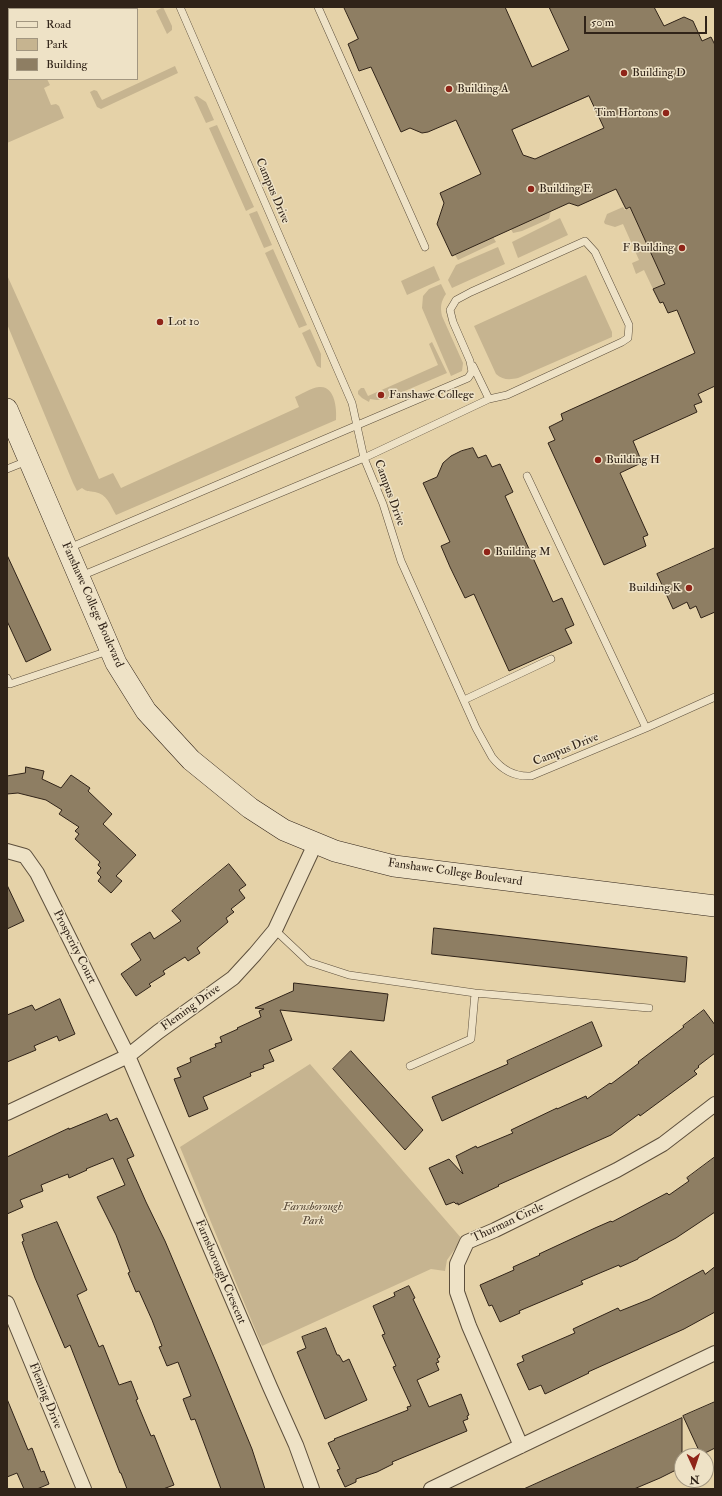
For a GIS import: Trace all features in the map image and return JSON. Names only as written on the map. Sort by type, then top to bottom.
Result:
[{"type":"street","name":"Fanshawe College Boulevard","points":[[7,409],[116,663],[146,711],[191,760],[250,808],[284,830],[335,851],[394,866],[715,906]]},
{"type":"street","name":"Fleming Drive","points":[[7,1113],[128,1056],[158,1032],[233,978],[256,954],[275,930],[316,842]]},
{"type":"street","name":"Prosperity Court","points":[[7,851],[25,856],[37,873],[128,1056]]},
{"type":"street","name":"Farnsborough Crescent","points":[[128,1056],[296,1445],[312,1489]]},
{"type":"street","name":"Thurman Circle","points":[[521,1446],[469,1326],[457,1292],[457,1264],[467,1242],[495,1230],[617,1170],[663,1144],[715,1104]]},
{"type":"street","name":"Fleming Drive","points":[[7,1303],[84,1489]]},
{"type":"street","points":[[430,1489],[715,1353]]},
{"type":"lane","name":"Campus Drive","points":[[180,7],[352,402],[364,458],[383,504],[401,561],[476,728],[492,758],[511,773],[521,776],[531,776],[646,728],[715,697]]},
{"type":"lane","points":[[318,7],[425,247]]},
{"type":"lane","points":[[79,577],[364,458],[489,399],[507,395],[622,342],[628,338],[629,325],[595,252],[585,241],[456,300],[450,310],[453,322],[489,399]]},
{"type":"lane","points":[[67,549],[357,424],[468,378],[472,372],[470,361]]},
{"type":"lane","points":[[7,469],[29,460]]},
{"type":"lane","points":[[528,476],[646,728]]},
{"type":"lane","points":[[7,678],[10,684],[110,650]]},
{"type":"lane","points":[[464,700],[551,659]]},
{"type":"lane","points":[[275,930],[310,962],[349,975],[475,993],[649,1008]]},
{"type":"lane","points":[[410,1066],[471,1040],[475,993]]},
{"type":"green space","points":[[163,7],[172,26],[172,30],[167,34],[156,11]]},
{"type":"green space","points":[[175,66],[178,73],[101,109],[97,107],[90,92],[94,90],[97,91],[102,100]]},
{"type":"green space","points":[[7,77],[8,80],[48,80],[50,85],[44,88],[51,105],[56,104],[59,106],[64,118],[7,143]]},
{"type":"green space","points":[[197,96],[206,102],[214,120],[206,123],[194,97]]},
{"type":"green space","points":[[217,125],[254,207],[246,211],[209,128]]},
{"type":"green space","points":[[635,206],[632,211],[665,284],[653,289],[644,270],[636,274],[632,263],[639,260],[623,224],[615,227],[605,224],[604,222],[607,214],[623,207],[625,210]]},
{"type":"green space","points":[[257,211],[272,245],[264,248],[249,214]]},
{"type":"green space","points":[[551,211],[549,219],[522,231],[513,233],[511,229]]},
{"type":"green space","points":[[560,218],[568,235],[518,258],[512,242]]},
{"type":"green space","points":[[493,237],[496,242],[458,260],[455,255]]},
{"type":"green space","points":[[498,247],[505,264],[452,288],[448,280],[456,265]]},
{"type":"green space","points":[[273,249],[307,325],[299,328],[265,253]]},
{"type":"green space","points":[[434,266],[440,280],[407,295],[401,281]]},
{"type":"green space","points":[[7,275],[99,479],[113,473],[121,488],[299,407],[295,397],[319,387],[324,387],[332,394],[336,410],[336,420],[116,515],[108,500],[102,495],[82,488],[77,491],[73,483],[7,324]]},
{"type":"green space","points":[[586,275],[612,332],[612,337],[518,378],[506,379],[496,374],[474,326]]},
{"type":"green space","points":[[441,284],[446,294],[441,304],[442,316],[463,363],[462,371],[451,376],[422,308],[423,296],[429,289]]},
{"type":"green space","points":[[310,329],[321,354],[321,368],[317,366],[302,333]]},
{"type":"green space","points":[[432,342],[447,373],[386,399],[370,399],[369,402],[358,394],[358,391],[361,388],[364,388],[368,396],[438,365],[429,344]]},
{"type":"green space","name":"Farnsborough Park","points":[[310,1064],[462,1239],[447,1260],[445,1271],[431,1269],[262,1346],[180,1147]]},
{"type":"building","points":[[344,7],[505,7],[532,67],[569,50],[549,7],[654,7],[664,26],[684,17],[693,21],[702,41],[711,37],[715,45],[715,386],[698,394],[702,402],[694,405],[697,412],[633,441],[641,460],[638,461],[639,464],[620,473],[648,535],[643,537],[646,546],[604,565],[548,443],[555,440],[549,427],[563,420],[561,414],[695,353],[677,310],[668,313],[663,302],[660,303],[653,289],[665,284],[630,207],[626,209],[616,189],[578,206],[569,203],[452,256],[437,224],[444,203],[440,193],[481,174],[456,120],[428,132],[422,133],[410,128],[401,132],[371,67],[359,71],[348,44],[358,39]],"holes":[[[589,96],[604,128],[535,159],[523,155],[512,130]]]},
{"type":"building","name":"Building M","points":[[473,448],[478,458],[486,455],[492,467],[500,464],[513,492],[505,496],[553,602],[562,598],[574,625],[565,629],[572,643],[509,671],[474,594],[465,598],[450,567],[441,546],[450,542],[423,483],[437,477],[443,463],[451,456],[461,451]]},
{"type":"building","name":"Building K","points":[[715,548],[715,612],[701,618],[696,606],[690,609],[687,602],[673,609],[657,574]]},
{"type":"building","points":[[7,555],[51,650],[26,662],[7,621]]},
{"type":"building","points":[[26,767],[44,771],[42,779],[61,788],[71,775],[90,788],[88,791],[112,814],[103,824],[136,855],[116,876],[122,881],[111,893],[98,881],[101,877],[97,873],[101,868],[98,865],[100,862],[75,839],[79,834],[75,831],[79,827],[59,814],[62,810],[46,800],[18,793],[7,794],[7,776],[25,773]]},
{"type":"building","points":[[229,864],[246,885],[239,890],[245,898],[231,909],[234,912],[226,918],[228,922],[197,948],[200,953],[188,961],[185,957],[163,971],[165,974],[149,984],[151,986],[136,996],[121,974],[141,960],[131,944],[150,932],[154,939],[181,921],[172,911]]},
{"type":"building","points":[[7,885],[24,921],[7,929]]},
{"type":"building","points":[[434,928],[687,957],[685,982],[432,954]]},
{"type":"building","points":[[294,983],[388,994],[384,1021],[280,1010],[292,1040],[269,1050],[274,1061],[263,1065],[264,1068],[250,1073],[251,1076],[203,1097],[208,1109],[189,1117],[174,1079],[181,1077],[177,1068],[191,1062],[190,1058],[216,1047],[215,1044],[222,1042],[220,1037],[261,1017],[259,1011],[264,1009],[255,1008],[293,991]]},
{"type":"building","points":[[60,999],[75,1034],[59,1041],[57,1036],[34,1046],[36,1050],[7,1062],[7,1015],[32,1005],[35,1010]]},
{"type":"building","points":[[704,1010],[715,1025],[715,1053],[698,1066],[699,1067],[694,1071],[697,1074],[640,1116],[639,1114],[611,1135],[498,1185],[499,1186],[458,1205],[458,1203],[456,1204],[454,1202],[446,1205],[429,1168],[449,1159],[463,1174],[456,1156],[476,1146],[477,1148],[513,1133],[511,1130],[557,1108],[586,1096],[587,1099],[610,1083],[611,1084],[639,1063],[638,1062]]},
{"type":"building","points":[[592,1022],[602,1046],[442,1121],[432,1097],[508,1064],[507,1061]]},
{"type":"building","points":[[351,1051],[423,1130],[405,1150],[333,1069]]},
{"type":"building","points":[[107,1114],[110,1121],[117,1118],[134,1156],[127,1159],[165,1241],[217,1364],[252,1449],[265,1489],[221,1489],[195,1419],[191,1420],[183,1399],[191,1396],[178,1362],[167,1366],[159,1347],[162,1346],[152,1320],[139,1291],[136,1292],[128,1273],[130,1272],[116,1235],[97,1197],[125,1185],[113,1158],[69,1178],[68,1174],[41,1185],[43,1191],[20,1200],[23,1207],[7,1214],[7,1157],[69,1128]]},
{"type":"building","points":[[715,1157],[715,1212],[676,1238],[638,1259],[620,1267],[619,1265],[581,1281],[583,1284],[519,1311],[520,1313],[500,1322],[492,1305],[489,1306],[480,1285],[514,1270],[513,1267],[540,1255],[539,1254],[595,1228],[611,1221],[612,1222],[667,1193],[669,1195],[689,1181],[687,1178]]},
{"type":"building","points":[[57,1222],[87,1290],[77,1295],[99,1347],[103,1345],[119,1385],[131,1381],[138,1399],[136,1400],[151,1436],[154,1435],[174,1485],[163,1489],[127,1489],[70,1345],[65,1348],[35,1278],[22,1242],[24,1241],[22,1235]]},
{"type":"building","points":[[715,1267],[715,1312],[684,1329],[588,1372],[589,1373],[545,1394],[541,1385],[529,1390],[517,1364],[524,1361],[522,1356],[575,1333],[573,1329],[618,1308],[620,1311],[650,1299],[703,1270],[705,1274]]},
{"type":"building","points":[[409,1286],[415,1298],[413,1299],[440,1357],[437,1359],[439,1362],[436,1363],[439,1370],[417,1380],[429,1407],[461,1394],[469,1415],[467,1416],[468,1419],[463,1421],[467,1431],[392,1462],[393,1464],[377,1472],[356,1479],[356,1482],[345,1487],[337,1470],[340,1469],[328,1443],[335,1440],[334,1439],[408,1410],[407,1407],[411,1406],[393,1367],[396,1366],[382,1335],[385,1334],[373,1306],[395,1296],[394,1293]]},
{"type":"building","points":[[326,1328],[337,1355],[339,1355],[343,1362],[349,1359],[367,1400],[325,1419],[297,1352],[306,1348],[302,1337]]},
{"type":"building","points":[[7,1399],[28,1450],[32,1448],[41,1472],[44,1471],[49,1484],[37,1489],[24,1489],[17,1473],[7,1477]]},
{"type":"building","points":[[715,1402],[715,1448],[698,1448],[683,1416]]},
{"type":"building","points":[[682,1418],[682,1448],[674,1448],[674,1471],[660,1478],[634,1489],[524,1489]]},
{"type":"place","name":"Building D","points":[[624,73]]},
{"type":"place","name":"Building A","points":[[449,89]]},
{"type":"place","name":"Tim Hortons","points":[[666,113]]},
{"type":"place","name":"Building E","points":[[531,189]]},
{"type":"place","name":"F Building","points":[[682,248]]},
{"type":"place","name":"Lot 10","points":[[160,322]]},
{"type":"place","name":"Fanshawe College","points":[[381,395]]},
{"type":"place","name":"Building H","points":[[598,460]]},
{"type":"place","name":"Building M","points":[[487,552]]},
{"type":"place","name":"Building K","points":[[689,588]]}]
